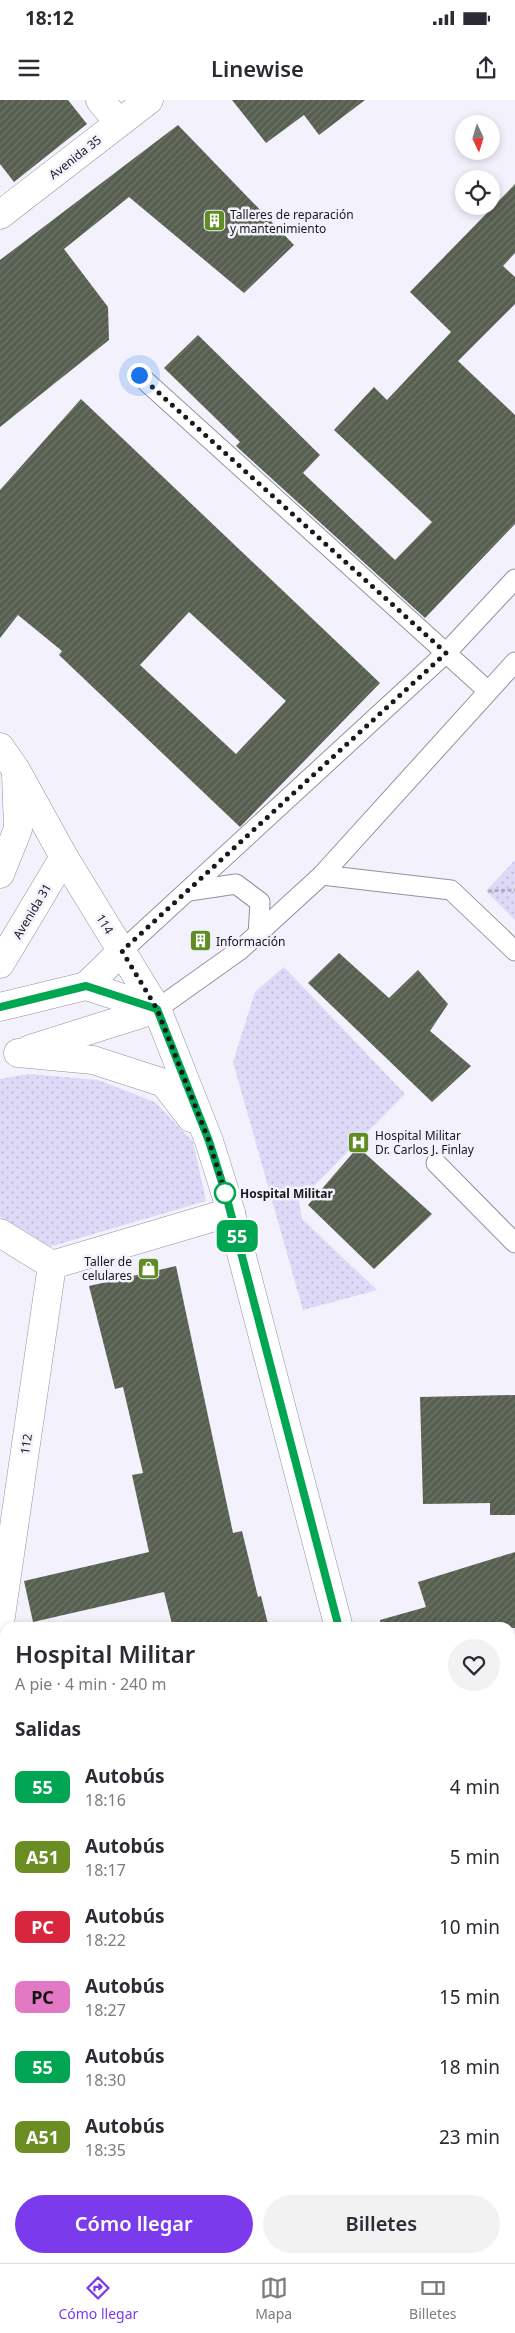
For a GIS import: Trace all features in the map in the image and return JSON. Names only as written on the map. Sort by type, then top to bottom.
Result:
[{"type":"main road","points":[[100,100],[118,123]]},
{"type":"main road","name":"Avenida 35","points":[[0,215],[149,100]]},
{"type":"main road","name":"114","points":[[0,747],[16,770],[64,857],[157,1009],[209,1141],[231,1212],[337,1622]]},
{"type":"main road","points":[[0,874],[18,829],[16,770]]},
{"type":"main road","name":"Avenida 31","points":[[0,964],[64,857]]},
{"type":"main road","points":[[0,1007],[86,986],[122,951]]},
{"type":"main road","points":[[86,986],[157,1009]]},
{"type":"main road","points":[[9,1055],[157,1009]]},
{"type":"main road","points":[[9,1055],[93,1060],[164,1083],[209,1141]]},
{"type":"main road","points":[[0,1233],[52,1265],[231,1212]]},
{"type":"main road","name":"112","points":[[0,1622],[52,1265]]},
{"type":"lane","points":[[139,375],[488,691]]},
{"type":"lane","points":[[122,951],[446,653],[515,579]]},
{"type":"lane","points":[[157,1009],[258,935],[322,875],[515,662]]},
{"type":"lane","points":[[322,875],[451,890],[515,951]]},
{"type":"lane","points":[[190,890],[236,884],[260,902],[258,935]]},
{"type":"lane","points":[[436,1163],[515,1243]]},
{"type":"shaded area","points":[[515,860],[515,920],[486,891]]},
{"type":"shaded area","points":[[284,967],[405,1094],[299,1201],[302,1219],[377,1290],[303,1310],[233,1062],[255,992]]},
{"type":"shaded area","points":[[29,1074],[98,1080],[155,1102],[193,1142],[206,1201],[49,1247],[0,1217],[0,1079]]},
{"type":"building","points":[[0,100],[68,100],[87,124],[14,182],[0,164]]},
{"type":"building","points":[[232,100],[365,100],[319,135],[304,115],[266,143]]},
{"type":"building","name":"Talleres de reparación y mantenimiento","points":[[178,125],[294,245],[244,293],[129,197],[64,249],[108,307],[109,340],[0,427],[0,260]]},
{"type":"building","points":[[515,184],[515,253],[503,266],[515,277],[515,304],[458,361],[515,415],[515,524],[425,618],[236,446],[240,442],[164,368],[198,335],[320,455],[303,473],[395,560],[432,522],[334,430],[374,387],[387,400],[451,332],[410,292],[485,215],[500,215],[500,199]]},
{"type":"building","points":[[81,399],[380,683],[240,827],[59,655],[62,651],[18,615],[0,638],[0,490]],"holes":[[[189,612],[286,701],[236,754],[140,665]]]},
{"type":"building","points":[[339,953],[389,998],[418,970],[448,1004],[430,1031],[471,1066],[432,1102],[308,983]]},
{"type":"building","points":[[358,1147],[432,1214],[374,1269],[308,1205]]},
{"type":"building","points":[[176,1266],[233,1533],[242,1531],[258,1597],[261,1596],[268,1622],[172,1622],[164,1592],[33,1622],[24,1581],[149,1552],[132,1475],[143,1473],[123,1387],[115,1389],[89,1286]]},
{"type":"building","points":[[515,1395],[515,1515],[490,1515],[490,1503],[423,1504],[420,1397]]},
{"type":"building","points":[[515,1552],[515,1622],[380,1622],[380,1620],[426,1607],[418,1582]]},
{"type":"bus line","name":"55","points":[[0,1007],[86,986],[157,1009],[209,1141],[226,1195],[337,1622]]},
{"type":"place","name":"Talleres de reparación y mantenimiento","points":[[214,221]]},
{"type":"place","name":"Información","points":[[200,941]]},
{"type":"place","name":"Hospital Militar Dr. Carlos J. Finlay","points":[[359,1142]]},
{"type":"place","name":"Hospital Militar","points":[[225,1193]]},
{"type":"place","name":"Taller de celulares","points":[[148,1268]]},
{"type":"route","points":[[139,375],[446,653],[166,913],[122,951],[157,1009],[209,1141],[226,1195],[225,1193]]}]
